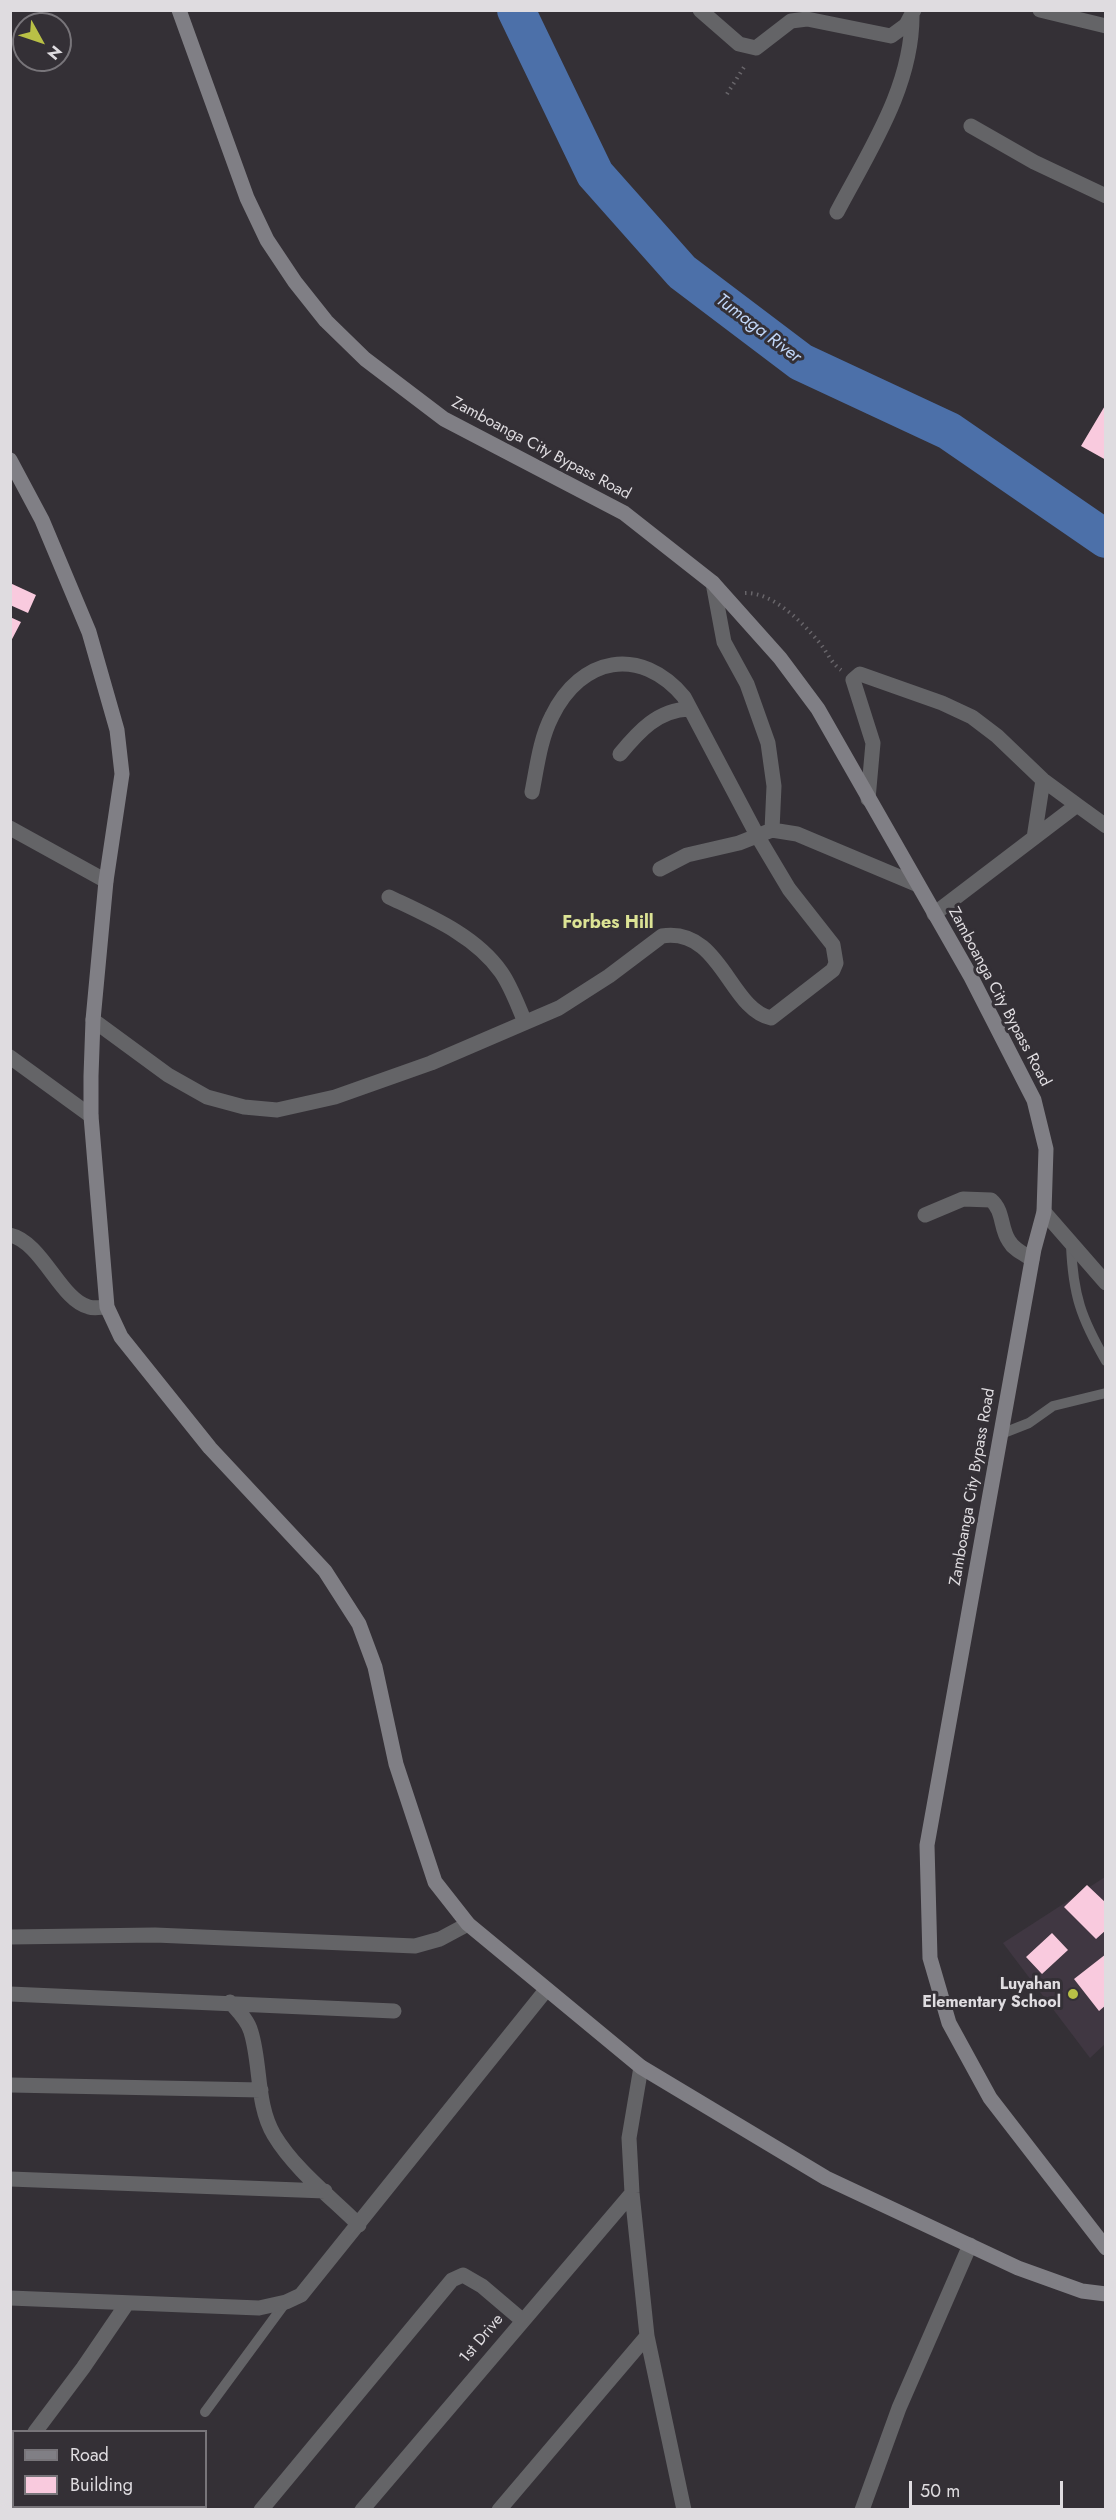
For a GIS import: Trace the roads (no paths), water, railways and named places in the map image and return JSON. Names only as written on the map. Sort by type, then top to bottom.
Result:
[{"type":"main road","name":"Zamboanga City Bypass Road","points":[[179,10],[247,198],[267,240],[295,282],[326,321],[365,359],[444,419],[624,513],[719,588],[780,658],[818,709],[971,977],[1034,1100],[1046,1149],[1044,1212],[1032,1259],[927,1845],[930,1958],[950,2023],[990,2098],[1106,2248]]},
{"type":"main road","points":[[10,460],[42,520],[89,632],[117,730],[122,774],[106,882],[93,1020],[91,1116],[108,1307],[121,1337],[210,1448],[325,1571],[359,1624],[375,1667],[396,1764],[435,1882],[468,1924],[641,2067],[826,2178],[1029,2271],[1082,2291],[1106,2294]]},
{"type":"street","points":[[700,10],[739,44],[756,48],[791,21],[822,21],[891,36],[906,25],[913,12]]},
{"type":"street","points":[[1040,10],[1106,26]]},
{"type":"street","points":[[837,212],[893,105],[912,37],[913,12]]},
{"type":"street","points":[[971,126],[1034,162],[1106,196]]},
{"type":"street","points":[[719,588],[724,642],[747,684],[768,743],[774,786],[765,834]]},
{"type":"street","points":[[93,1020],[168,1075],[207,1097],[244,1107],[277,1110],[335,1097],[431,1063],[559,1008],[609,976],[662,936],[689,938],[706,950],[755,1010],[765,1016],[778,1014],[826,977],[836,963],[833,945],[789,889],[765,834],[689,709],[684,697],[672,682],[655,671],[621,663],[587,674],[568,693],[552,717],[541,749],[532,792]]},
{"type":"street","points":[[868,799],[873,743],[853,680],[860,674],[972,717],[997,736],[1043,780],[1106,826]]},
{"type":"street","points":[[620,754],[639,731],[665,713],[689,709]]},
{"type":"street","points":[[1034,838],[1043,780]]},
{"type":"street","points":[[934,914],[1077,805]]},
{"type":"street","points":[[10,828],[106,882]]},
{"type":"street","points":[[660,869],[687,855],[765,834],[797,834],[916,884]]},
{"type":"street","points":[[389,897],[457,931],[477,948],[501,972],[525,1022]]},
{"type":"street","points":[[10,1057],[91,1116]]},
{"type":"street","points":[[926,1215],[963,1199],[992,1200],[999,1208],[1007,1238],[1014,1248],[1032,1259]]},
{"type":"street","points":[[1044,1212],[1106,1283]]},
{"type":"street","points":[[10,1235],[25,1243],[42,1260],[76,1301],[89,1308],[108,1307]]},
{"type":"street","points":[[10,1937],[155,1935],[415,1946],[440,1939],[468,1924]]},
{"type":"street","points":[[10,2298],[126,2305],[259,2308],[286,2302],[301,2295],[546,1989]]},
{"type":"street","points":[[10,1994],[394,2011]]},
{"type":"street","points":[[230,2002],[246,2021],[251,2032],[261,2090],[273,2134],[299,2166],[359,2225]]},
{"type":"street","points":[[641,2067],[629,2138],[632,2193],[647,2336],[684,2510]]},
{"type":"street","points":[[10,2085],[261,2090]]},
{"type":"street","points":[[10,2179],[325,2191]]},
{"type":"street","name":"1st Drive","points":[[362,2510],[632,2193]]},
{"type":"street","points":[[862,2510],[899,2408],[970,2245]]},
{"type":"street","points":[[261,2510],[452,2280],[463,2275],[473,2280],[522,2320]]},
{"type":"street","points":[[36,2430],[83,2368],[126,2305]]},
{"type":"street","points":[[499,2510],[647,2336]]},
{"type":"lane","points":[[1071,1245],[1073,1283],[1087,1329],[1106,1360]]},
{"type":"lane","points":[[1001,1434],[1029,1423],[1053,1406],[1106,1393]]},
{"type":"lane","points":[[205,2412],[286,2302]]},
{"type":"waterway","name":"Tumaga River","points":[[516,10],[595,174],[682,272],[801,362],[949,431],[1106,539]]},
{"type":"place","name":"Luyahan Elementary School","points":[[1073,1994]]},
{"type":"district","name":"Forbes Hill","points":[[608,924]]}]
